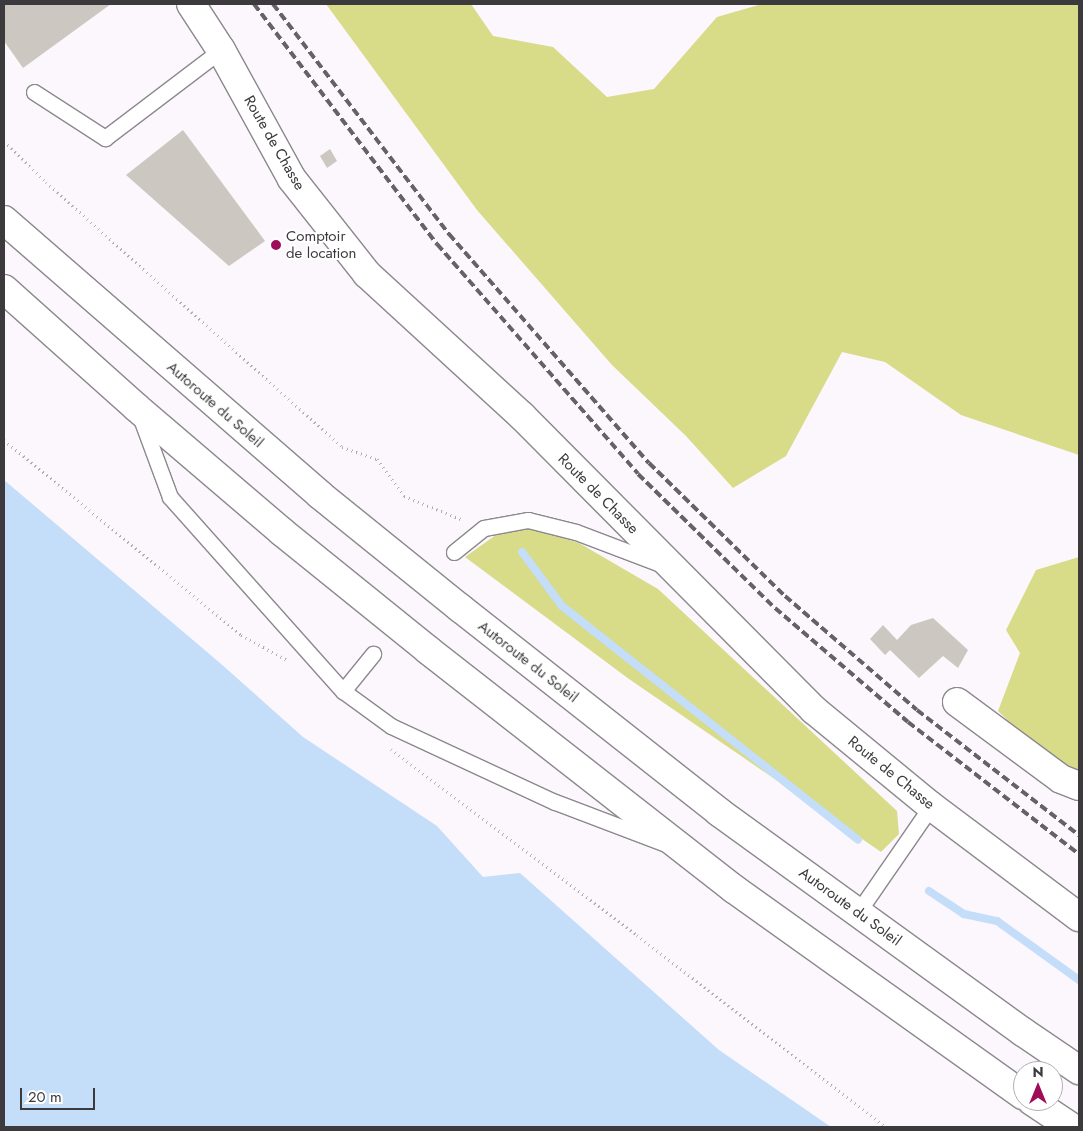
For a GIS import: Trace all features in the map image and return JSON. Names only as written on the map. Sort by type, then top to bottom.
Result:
[{"type":"main road","name":"Route de Chasse","points":[[191,4],[220,50],[292,179],[368,274],[522,416],[814,710],[931,806],[1079,917]]},
{"type":"main road","name":"Autoroute du Soleil","points":[[4,220],[344,514],[719,812],[1079,1070]]},
{"type":"main road","points":[[4,289],[136,408],[290,539],[685,852],[822,953],[1013,1088]]},
{"type":"main road","points":[[957,702],[1061,780],[1079,786]]},
{"type":"main road","points":[[1047,1111],[1071,1127]]},
{"type":"lane","points":[[34,92],[105,138],[220,50]]},
{"type":"lane","points":[[136,408],[170,497],[343,692],[400,730],[555,802],[685,852]]},
{"type":"lane","points":[[454,552],[484,528],[528,520],[576,532],[673,569]]},
{"type":"lane","points":[[343,692],[373,654]]},
{"type":"lane","points":[[858,912],[931,806]]},
{"type":"path","points":[[4,141],[46,182],[342,447],[377,460],[404,496],[484,528]]},
{"type":"path","points":[[4,440],[241,635],[292,663]]},
{"type":"path","points":[[388,745],[394,753],[637,935],[884,1127]]},
{"type":"green space","points":[[326,4],[471,4],[493,36],[553,47],[607,97],[654,89],[717,17],[762,4],[1079,4],[1079,455],[961,415],[885,362],[842,352],[786,456],[733,488],[686,436],[612,365],[477,210]]},
{"type":"green space","points":[[533,528],[579,543],[658,589],[897,811],[899,834],[881,852],[629,679],[465,557],[500,532]]},
{"type":"green space","points":[[1079,557],[1079,774],[1044,756],[998,711],[1020,653],[1006,630],[1036,570]]},
{"type":"water","points":[[4,480],[220,663],[303,737],[437,826],[483,877],[520,873],[719,1050],[831,1127],[4,1127]]},
{"type":"building","points":[[4,4],[111,4],[23,68],[4,41]]},
{"type":"building","points":[[183,130],[265,241],[229,266],[126,175]]},
{"type":"building","points":[[330,149],[337,161],[327,168],[320,156]]},
{"type":"building","points":[[933,618],[968,650],[958,668],[943,656],[919,678],[890,650],[885,655],[870,639],[883,625],[897,640],[911,625]]},
{"type":"waterway","points":[[522,552],[562,606],[858,840]]},
{"type":"waterway","points":[[929,891],[964,914],[997,921],[1079,980]]},
{"type":"railway","points":[[254,4],[437,244],[638,474],[775,608],[908,722],[1079,854]]},
{"type":"railway","points":[[273,4],[449,234],[649,463],[785,596],[917,710],[1079,835]]},
{"type":"place","name":"Comptoir de location","points":[[276,245]]}]
